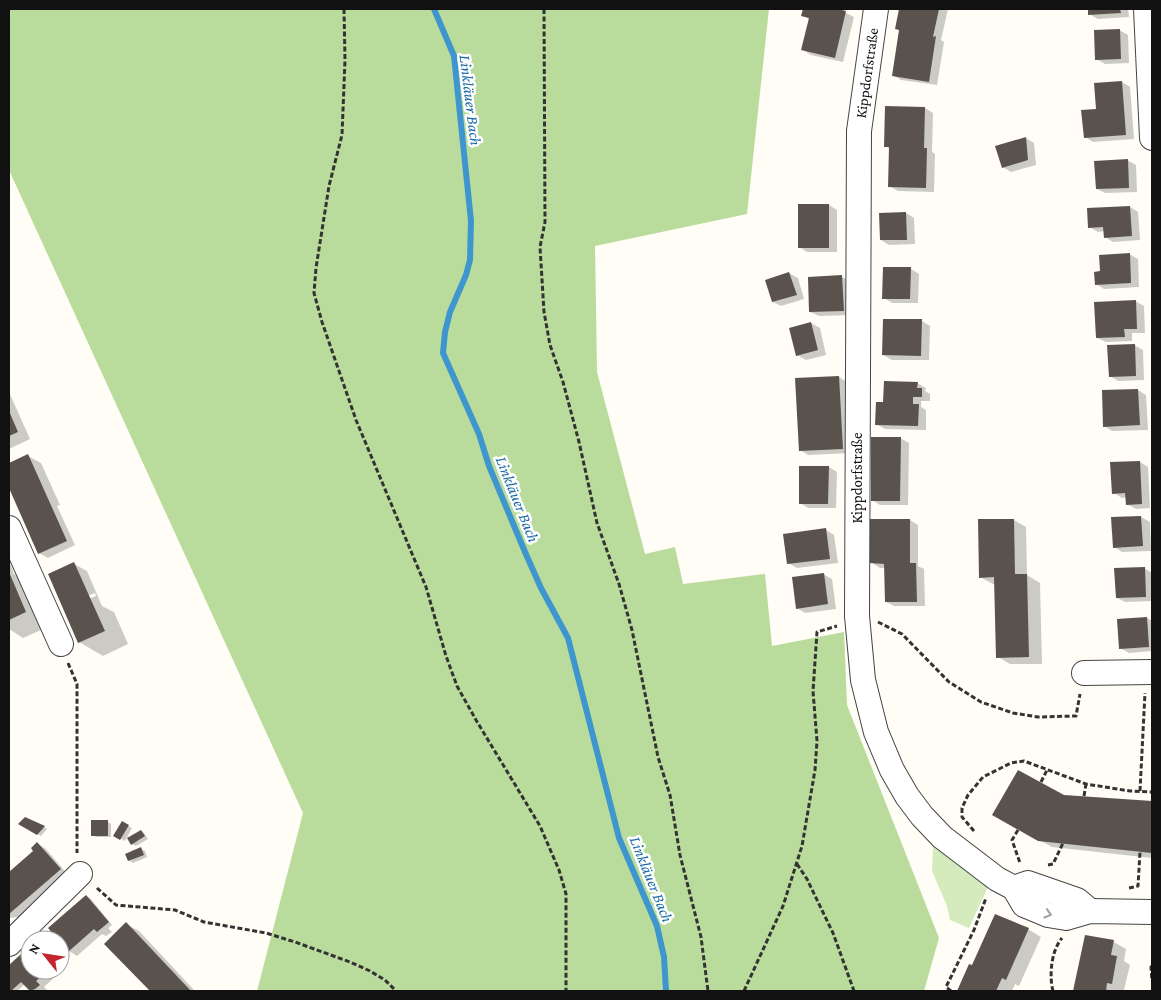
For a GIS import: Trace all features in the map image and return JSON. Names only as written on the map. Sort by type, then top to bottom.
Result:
[{"type":"street","name":"Kippdorfstraße","points":[[876,9],[858,131],[857,619],[863,680],[876,732],[892,770],[907,796],[922,816],[942,837],[1011,879],[1024,905],[1048,914],[1066,918]]},
{"type":"street","points":[[1146,9],[1152,138]]},
{"type":"street","points":[[9,528],[61,644]]},
{"type":"street","points":[[1084,673],[1149,672]]},
{"type":"street","points":[[9,944],[80,874]]},
{"type":"street","points":[[1011,879],[1077,900],[1090,911]]},
{"type":"street","points":[[1066,918],[1090,911],[1152,912]]},
{"type":"path","points":[[344,9],[346,60],[342,135],[329,186],[314,293],[322,322],[356,420],[422,579],[457,686],[543,831],[559,870],[566,894],[566,991]]},
{"type":"path","points":[[544,9],[545,222],[540,247],[544,312],[550,345],[563,382],[579,442],[597,522],[619,584],[632,630],[658,757],[670,795],[680,855],[701,937],[708,991]]},
{"type":"path","points":[[744,991],[783,906],[802,846],[815,770],[817,741],[813,691],[817,632],[857,619],[875,620],[902,634],[949,682],[981,702],[1013,713],[1038,717],[1076,716],[1084,673]]},
{"type":"path","points":[[1140,792],[1149,672]]},
{"type":"path","points":[[77,684],[77,863],[80,874],[116,905],[175,910],[204,922],[266,933],[350,962],[385,980],[396,991]]},
{"type":"path","points":[[974,831],[962,817],[962,808],[968,795],[983,777],[1011,763],[1024,761],[1086,784],[1152,792]]},
{"type":"path","points":[[1042,782],[1047,770]]},
{"type":"path","points":[[1084,796],[1086,784]]},
{"type":"path","points":[[951,991],[946,987],[974,930],[988,893],[1011,879],[1012,840],[1018,830]]},
{"type":"path","points":[[1053,864],[1063,843]]},
{"type":"path","points":[[1130,888],[1138,886],[1140,852]]},
{"type":"path","points":[[797,863],[807,878],[833,933],[854,991]]},
{"type":"path","points":[[1053,991],[1050,980],[1057,944],[1064,935],[1066,918]]},
{"type":"path","points":[[1152,966],[1150,967],[1152,981]]},
{"type":"green space","points":[[9,9],[769,9],[747,214],[595,246],[597,372],[645,554],[675,547],[683,584],[765,574],[772,646],[844,632],[847,705],[939,938],[924,991],[257,991],[303,813],[9,170]]},
{"type":"green space","points":[[933,845],[988,887],[969,928],[950,920],[947,906],[932,871]]},
{"type":"building","points":[[803,9],[838,9],[846,11],[835,58],[801,50],[809,18],[801,16]]},
{"type":"building","points":[[899,9],[939,9],[933,37],[936,36],[929,82],[892,76],[899,30],[895,29]]},
{"type":"building","points":[[1088,9],[1120,9],[1121,13],[1088,15]]},
{"type":"building","points":[[1120,29],[1121,59],[1095,60],[1094,30]]},
{"type":"building","points":[[1122,81],[1126,135],[1084,138],[1081,110],[1096,109],[1094,83]]},
{"type":"building","points":[[885,106],[925,107],[924,148],[927,148],[926,188],[888,187],[889,147],[884,147]]},
{"type":"building","points":[[1026,137],[1028,160],[1002,168],[995,146]]},
{"type":"building","points":[[1128,159],[1129,188],[1096,189],[1094,161]]},
{"type":"building","points":[[798,204],[829,204],[829,248],[798,248]]},
{"type":"building","points":[[1130,206],[1132,236],[1104,238],[1103,227],[1088,228],[1087,208]]},
{"type":"building","points":[[906,212],[907,240],[880,240],[879,213]]},
{"type":"building","points":[[1130,253],[1131,283],[1095,285],[1094,272],[1100,271],[1099,255]]},
{"type":"building","points":[[883,267],[911,267],[910,299],[882,299]]},
{"type":"building","points":[[789,272],[797,295],[772,302],[765,280]]},
{"type":"building","points":[[842,275],[844,311],[809,312],[808,277]]},
{"type":"building","points":[[1136,300],[1137,329],[1124,329],[1125,337],[1096,338],[1094,302]]},
{"type":"building","points":[[883,319],[922,319],[921,356],[882,355]]},
{"type":"building","points":[[811,322],[818,350],[796,356],[789,328]]},
{"type":"building","points":[[1135,344],[1136,376],[1109,377],[1107,345]]},
{"type":"building","points":[[839,376],[843,449],[799,451],[795,378]]},
{"type":"building","points":[[884,381],[918,382],[917,388],[922,388],[922,397],[913,397],[913,404],[919,404],[918,426],[875,425],[876,402],[883,402]]},
{"type":"building","points":[[1138,389],[1140,425],[1103,427],[1102,390]]},
{"type":"building","points":[[9,411],[18,432],[9,436]]},
{"type":"building","points":[[871,437],[901,437],[900,501],[871,501]]},
{"type":"building","points":[[28,454],[67,541],[38,554],[9,488],[9,463]]},
{"type":"building","points":[[1140,461],[1142,504],[1126,505],[1125,493],[1112,494],[1110,462]]},
{"type":"building","points":[[799,466],[829,466],[828,504],[799,504]]},
{"type":"building","points":[[1141,516],[1143,546],[1113,548],[1111,517]]},
{"type":"building","points":[[870,519],[910,519],[910,563],[916,563],[917,602],[885,602],[884,564],[870,563]]},
{"type":"building","points":[[978,519],[1014,519],[1015,574],[1027,574],[1029,657],[996,658],[994,577],[979,578]]},
{"type":"building","points":[[826,528],[830,559],[787,564],[783,534]]},
{"type":"building","points":[[74,562],[105,631],[78,643],[48,574]]},
{"type":"building","points":[[1145,567],[1146,597],[1116,598],[1114,568]]},
{"type":"building","points":[[9,572],[26,612],[9,620]]},
{"type":"building","points":[[824,573],[828,604],[796,609],[792,577]]},
{"type":"building","points":[[1147,617],[1149,647],[1119,649],[1117,619]]},
{"type":"building","points":[[1018,770],[1064,795],[1152,801],[1152,853],[1038,841],[992,815]]},
{"type":"building","points":[[25,817],[45,826],[37,835],[18,824]]},
{"type":"building","points":[[91,820],[108,820],[108,836],[91,836]]},
{"type":"building","points":[[122,821],[129,825],[120,840],[113,836]]},
{"type":"building","points":[[141,830],[145,836],[131,845],[127,838]]},
{"type":"building","points":[[37,842],[61,869],[9,914],[9,872],[33,851],[31,848]]},
{"type":"building","points":[[141,847],[144,855],[128,861],[125,854]]},
{"type":"building","points":[[86,895],[109,922],[97,932],[94,929],[70,950],[70,930],[50,930],[48,928]]},
{"type":"building","points":[[995,914],[1029,928],[1006,980],[1002,978],[996,991],[957,991],[969,964],[972,965]]},
{"type":"building","points":[[126,922],[191,991],[150,991],[104,944]]},
{"type":"building","points":[[1085,935],[1114,940],[1111,955],[1117,956],[1112,984],[1107,983],[1106,991],[1073,991]]},
{"type":"building","points":[[20,955],[20,980],[37,980],[36,981],[40,985],[30,991],[21,982],[9,991],[9,965]]},
{"type":"waterway","name":"Linkläuer Bach","points":[[434,9],[454,56],[471,221],[470,260],[466,275],[450,312],[445,332],[443,353],[479,434],[489,466],[525,552],[541,588],[568,638],[619,838],[657,926],[664,957],[666,991]]}]
